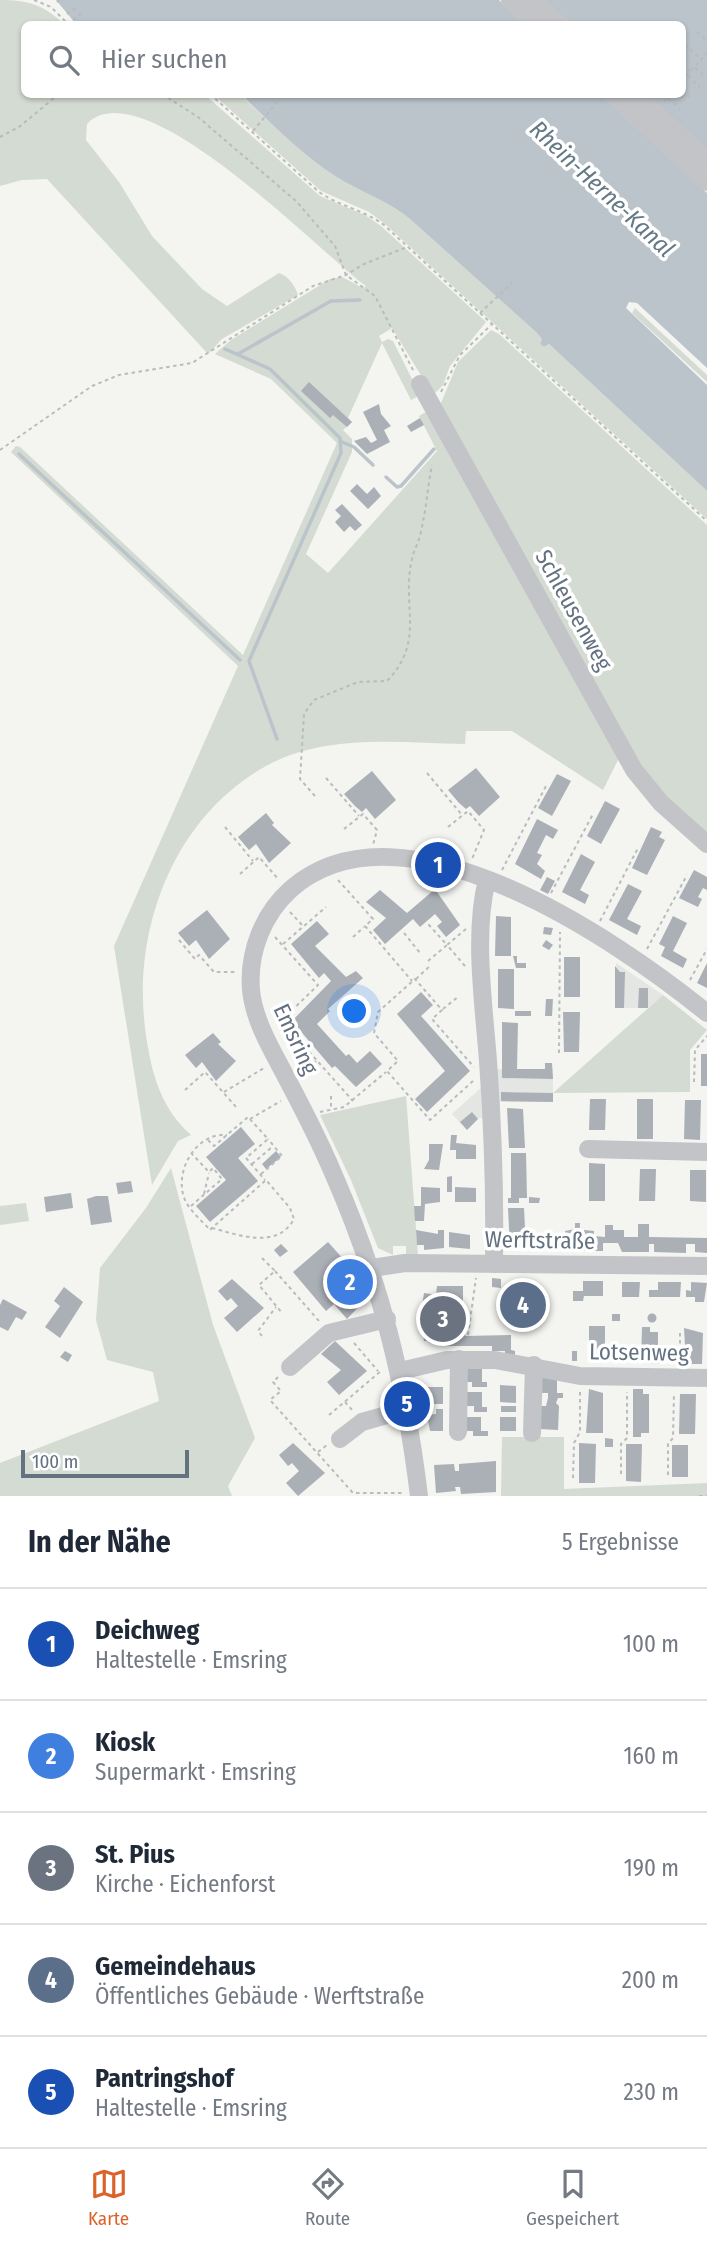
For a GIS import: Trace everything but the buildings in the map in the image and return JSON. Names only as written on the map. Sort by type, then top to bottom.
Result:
[{"type":"street","points":[[510,0],[534,21]]},
{"type":"street","points":[[533,0],[556,21]]},
{"type":"street","points":[[616,98],[707,182]]},
{"type":"street","points":[[639,98],[707,161]]},
{"type":"street","name":"Schleusenweg","points":[[420,384],[634,770],[661,803],[707,844]]},
{"type":"street","name":"Emsring","points":[[419,1495],[400,1369],[372,1268],[306,1115],[257,1018],[251,972],[263,927],[284,896],[330,865],[372,857],[412,860],[467,873],[544,906],[640,962],[707,1013]]},
{"type":"street","points":[[491,882],[482,919],[494,1157],[494,1264]]},
{"type":"street","points":[[588,1149],[707,1152]]},
{"type":"street","name":"Werftstraße","points":[[372,1268],[405,1263],[707,1266]]},
{"type":"street","points":[[290,1367],[336,1331],[387,1319]]},
{"type":"street","points":[[458,1432],[460,1359]]},
{"type":"street","name":"Lotsenweg","points":[[400,1369],[460,1359],[512,1360],[574,1375],[707,1378]]},
{"type":"street","points":[[532,1433],[534,1365]]},
{"type":"street","points":[[340,1439],[362,1422],[408,1409]]},
{"type":"path","points":[[34,0],[51,7],[65,21]]},
{"type":"path","points":[[67,14],[78,6]]},
{"type":"path","points":[[73,20],[83,12]]},
{"type":"path","points":[[697,32],[707,41]]},
{"type":"path","points":[[686,46],[705,57],[687,76],[700,87]]},
{"type":"path","points":[[695,67],[707,78]]},
{"type":"path","points":[[686,68],[691,72]]},
{"type":"path","points":[[686,94],[690,97]]},
{"type":"path","points":[[0,137],[19,127],[54,98]]},
{"type":"path","points":[[168,98],[198,117],[296,201],[335,246],[346,275],[374,296],[420,384]]},
{"type":"path","points":[[214,98],[319,192],[332,201],[370,215],[707,521]]},
{"type":"path","points":[[252,132],[281,98]]},
{"type":"path","points":[[668,98],[680,109]]},
{"type":"path","points":[[0,450],[92,386],[118,375],[192,363],[313,286],[346,275],[407,247]]},
{"type":"path","points":[[480,313],[512,283]]},
{"type":"path","points":[[430,402],[444,388],[460,355],[492,324]]},
{"type":"path","points":[[315,796],[300,779],[303,714],[314,700],[331,691],[358,682],[387,681],[399,669],[412,628],[409,604],[412,560],[419,538],[432,465]]},
{"type":"path","points":[[427,773],[462,816]]},
{"type":"path","points":[[326,778],[359,817]]},
{"type":"path","points":[[491,882],[546,786]]},
{"type":"path","points":[[448,827],[468,811],[484,830],[467,873]]},
{"type":"path","points":[[344,830],[363,814],[377,830],[372,857]]},
{"type":"path","points":[[544,906],[593,814]]},
{"type":"path","points":[[225,827],[254,862]]},
{"type":"path","points":[[593,934],[638,848]]},
{"type":"path","points":[[240,874],[259,857],[303,927]]},
{"type":"path","points":[[330,865],[335,877],[373,919],[353,937]]},
{"type":"path","points":[[640,962],[687,875]]},
{"type":"path","points":[[283,945],[326,907]]},
{"type":"path","points":[[559,1053],[560,929],[565,918]]},
{"type":"path","points":[[428,961],[475,920],[482,919]]},
{"type":"path","points":[[432,923],[429,925],[475,978],[483,978]]},
{"type":"path","points":[[365,926],[442,1010]]},
{"type":"path","points":[[263,927],[283,945],[318,985],[305,994],[284,1018],[317,1061],[353,1101]]},
{"type":"path","points":[[404,933],[421,953]]},
{"type":"path","points":[[178,940],[195,958],[199,955],[214,972],[251,972]]},
{"type":"path","points":[[683,994],[707,949]]},
{"type":"path","points":[[306,1115],[331,1110],[353,1101],[398,1061],[374,1032],[378,1012],[431,965]]},
{"type":"path","points":[[387,1071],[430,1120],[480,1075],[432,1019],[458,996]]},
{"type":"path","points":[[694,1082],[695,1050],[707,1036]]},
{"type":"path","points":[[223,1092],[277,1060]]},
{"type":"path","points":[[309,1072],[307,1070],[317,1061]]},
{"type":"path","points":[[185,1090],[205,1072],[237,1108]]},
{"type":"path","points":[[208,1139],[214,1146],[248,1117],[249,1119],[295,1094]]},
{"type":"path","points":[[331,1096],[331,1110]]},
{"type":"path","points":[[249,1119],[282,1156],[260,1175]]},
{"type":"path","points":[[264,1136],[269,1131]]},
{"type":"path","points":[[227,1135],[208,1139],[192,1153],[186,1162],[184,1199],[212,1228],[260,1239],[281,1233],[293,1221],[294,1213],[246,1158],[268,1139]]},
{"type":"path","points":[[252,1165],[273,1146]]},
{"type":"path","points":[[192,1153],[209,1172]]},
{"type":"path","points":[[190,1207],[204,1195],[222,1179],[213,1168],[204,1181],[204,1195]]},
{"type":"path","points":[[212,1228],[266,1181]]},
{"type":"path","points":[[262,1258],[379,1372]]},
{"type":"path","points":[[275,1271],[259,1285],[282,1313]]},
{"type":"path","points":[[468,1335],[477,1287]]},
{"type":"path","points":[[262,1336],[258,1331],[276,1306]]},
{"type":"path","points":[[667,1475],[667,1444],[673,1438],[680,1333]]},
{"type":"path","points":[[290,1367],[273,1382],[281,1391],[270,1400],[353,1493],[419,1495]]},
{"type":"path","points":[[328,1415],[379,1372],[400,1369]]},
{"type":"path","points":[[573,1478],[574,1443],[580,1432],[574,1375]]},
{"type":"path","points":[[621,1474],[621,1444],[627,1438],[628,1377]]},
{"type":"path","points":[[699,1496],[707,1496]]},
{"type":"shaded area","points":[[0,0],[35,5],[60,21],[21,21],[21,98],[208,98],[320,196],[365,215],[381,226],[486,322],[450,366],[443,385],[433,395],[392,328],[379,336],[382,342],[388,339],[393,341],[420,395],[411,400],[382,343],[348,418],[352,422],[343,430],[352,439],[352,452],[306,554],[328,573],[437,451],[419,416],[441,403],[458,362],[491,330],[499,334],[707,525],[707,841],[622,752],[603,790],[512,731],[466,731],[465,744],[338,744],[313,748],[266,766],[233,789],[204,817],[181,849],[164,885],[151,923],[144,962],[143,1002],[149,1056],[166,1104],[191,1135],[178,1141],[152,1185],[114,946],[238,666],[11,452],[16,446],[20,447],[243,655],[337,443],[271,379],[215,354],[231,340],[330,279],[342,277],[363,288],[366,286],[231,172],[188,142],[148,121],[113,113],[87,124],[86,140],[119,182],[152,236],[202,289],[227,306],[279,273],[295,288],[298,295],[222,339],[208,354],[47,179],[22,180],[0,186]]},
{"type":"shaded area","points":[[217,98],[244,98],[286,138],[323,167],[344,182],[410,219],[536,332],[542,339],[540,344],[544,347],[549,344],[707,491],[707,519],[385,224],[369,212],[321,191]]},
{"type":"shaded area","points":[[635,308],[707,375],[707,382],[632,313]]},
{"type":"shaded area","points":[[616,963],[663,995],[648,1008],[615,1008]]},
{"type":"shaded area","points":[[663,995],[707,1030],[690,1050],[690,1092],[553,1093]]},
{"type":"shaded area","points":[[495,1069],[553,1070],[553,1102],[498,1102]]},
{"type":"shaded area","points":[[483,1086],[486,1118],[479,1118],[467,1130],[452,1114]]},
{"type":"shaded area","points":[[406,1096],[418,1255],[406,1255],[406,1246],[393,1246],[393,1255],[378,1248],[351,1180],[320,1115]]},
{"type":"shaded area","points":[[171,1168],[213,1325],[255,1438],[228,1486],[232,1496],[0,1496],[0,1463],[159,1401],[153,1372],[107,1360],[96,1320],[100,1268],[146,1208]]},
{"type":"shaded area","points":[[26,1203],[29,1221],[0,1225],[0,1206]]},
{"type":"shaded area","points":[[502,1437],[564,1437],[564,1489],[707,1483],[707,1496],[501,1496]]},
{"type":"water","points":[[56,0],[499,0],[522,21],[74,21]]},
{"type":"water","points":[[545,0],[707,0],[707,151],[650,98],[686,98],[686,21],[568,21]]},
{"type":"water","name":"Rhein-Herne-Kanal","points":[[245,98],[604,98],[707,193],[707,368],[637,303],[629,302],[626,308],[707,385],[707,491],[549,344],[544,347],[540,344],[542,339],[536,332],[410,219],[344,182],[287,138]]},
{"type":"waterway","points":[[238,354],[331,301],[360,300]]},
{"type":"waterway","points":[[225,349],[270,369],[340,438],[341,453],[249,661],[277,739]]},
{"type":"waterway","points":[[342,442],[354,447],[373,465]]},
{"type":"waterway","points":[[386,477],[397,487],[401,486],[434,449]]},
{"type":"waterway","points":[[19,454],[240,660]]},
{"type":"place","name":"Deichweg","points":[[438,865]]},
{"type":"place","name":"Kiosk","points":[[350,1282]]},
{"type":"place","name":"Gemeindehaus","points":[[523,1305]]},
{"type":"place","name":"St. Pius","points":[[443,1319]]},
{"type":"place","name":"Pantringshof","points":[[407,1404]]}]
